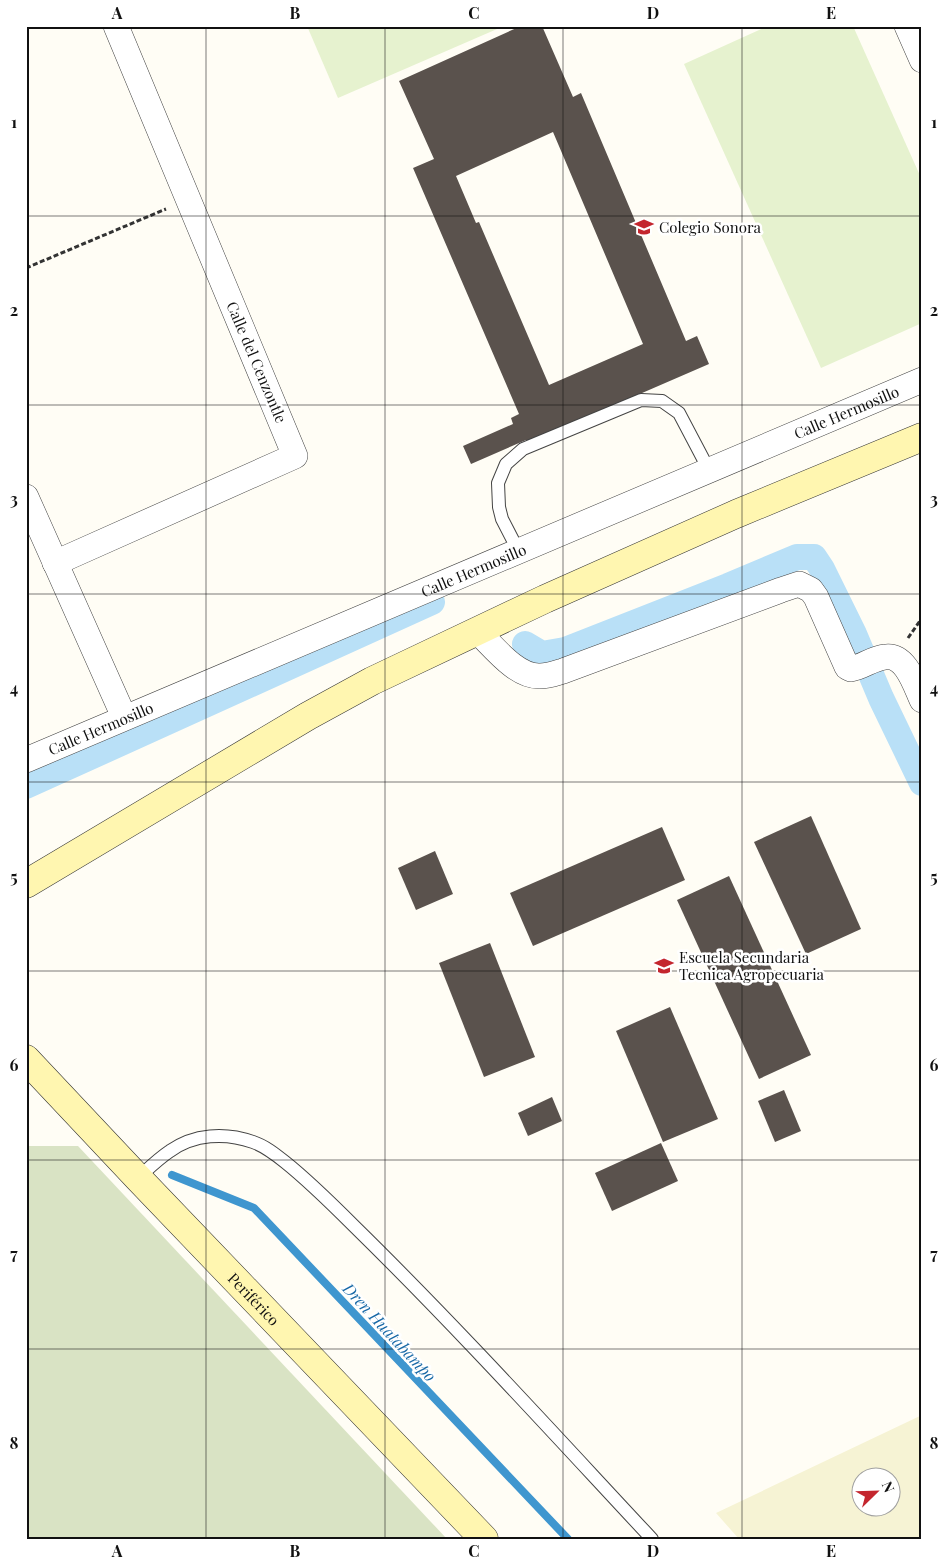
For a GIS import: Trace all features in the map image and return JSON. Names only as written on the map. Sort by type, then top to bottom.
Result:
[{"type":"main road","points":[[26,884],[308,716],[372,681],[476,631],[736,514],[922,437]]},
{"type":"main road","name":"Periférico","points":[[26,1059],[484,1539]]},
{"type":"street","name":"Calle del Cenzontle","points":[[56,564],[296,456],[116,26]]},
{"type":"street","points":[[907,26],[922,60]]},
{"type":"street","name":"Calle Hermosillo","points":[[26,760],[922,380]]},
{"type":"street","points":[[26,497],[124,718]]},
{"type":"street","points":[[476,631],[514,667],[532,676],[545,676],[799,584],[811,590],[816,597],[847,667],[851,669],[858,668],[885,656],[894,658],[904,664],[922,700]]},
{"type":"lane","points":[[519,552],[502,519],[499,507],[498,483],[506,464],[523,449],[642,400],[662,401],[679,413],[709,470]]},
{"type":"lane","points":[[138,1178],[169,1151],[189,1141],[207,1136],[239,1138],[267,1149],[308,1180],[392,1263],[652,1539]]},
{"type":"path","points":[[26,268],[189,200]]},
{"type":"shaded area","points":[[922,1415],[922,1539],[739,1539],[716,1513]]},
{"type":"green space","points":[[307,26],[504,26],[338,98]]},
{"type":"green space","points":[[768,26],[853,26],[922,180],[922,323],[821,368],[684,64]]},
{"type":"green space","points":[[26,1146],[78,1146],[447,1539],[26,1539]]},
{"type":"building","points":[[521,26],[542,26],[573,97],[581,93],[686,341],[697,336],[709,364],[529,442],[526,440],[471,464],[463,446],[513,424],[511,418],[519,414],[413,168],[434,159],[399,81]],"holes":[[[553,132],[643,344],[549,385],[479,222],[476,223],[456,176]]]},
{"type":"building","points":[[811,816],[861,929],[806,954],[754,842]]},
{"type":"building","points":[[662,827],[685,880],[533,946],[510,893]]},
{"type":"building","points":[[435,851],[453,894],[416,910],[398,868]]},
{"type":"building","points":[[729,876],[811,1055],[759,1079],[677,900]]},
{"type":"building","points":[[490,943],[535,1057],[484,1077],[439,963]]},
{"type":"building","points":[[670,1007],[718,1119],[663,1142],[616,1031]]},
{"type":"building","points":[[784,1090],[801,1131],[775,1142],[758,1101]]},
{"type":"building","points":[[552,1097],[562,1121],[528,1136],[518,1113]]},
{"type":"building","points":[[661,1143],[678,1181],[612,1211],[595,1173]]},
{"type":"waterway","points":[[525,644],[542,654],[565,650],[797,557],[814,557],[822,569],[854,634],[881,698],[922,783]]},
{"type":"waterway","points":[[26,786],[432,602]]},
{"type":"waterway","name":"Dren Huatabampo","points":[[172,1175],[254,1208],[568,1539]]},
{"type":"place","name":"Colegio Sonora","points":[[644,227]]},
{"type":"place","name":"Escuela Secundaria Tecnica Agropecuaria","points":[[664,966]]}]
